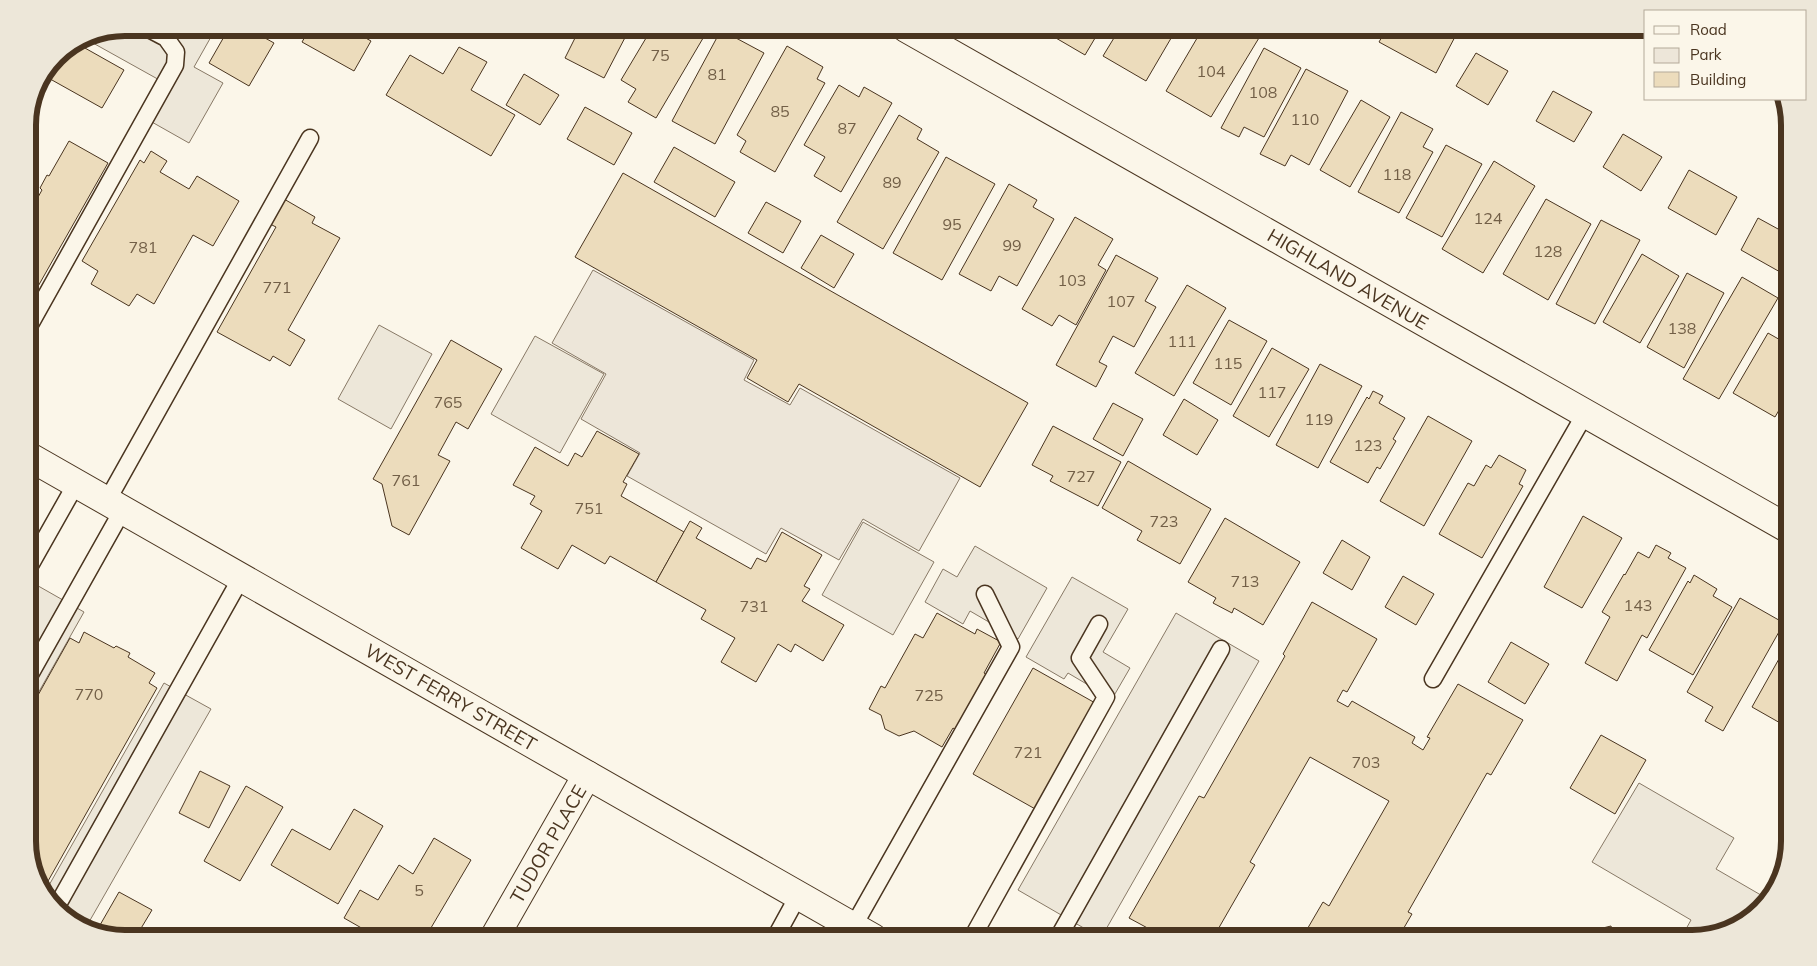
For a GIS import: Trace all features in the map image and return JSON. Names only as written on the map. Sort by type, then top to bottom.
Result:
[{"type":"street","name":"HIGHLAND AVENUE","points":[[920,36],[1781,524]]},
{"type":"street","name":"WEST FERRY STREET","points":[[36,461],[858,930]]},
{"type":"street","name":"TUDOR PLACE","points":[[499,930],[587,775]]},
{"type":"lane","points":[[36,314],[175,65],[176,52],[166,38],[162,36]]},
{"type":"lane","points":[[36,662],[114,506],[310,138]]},
{"type":"lane","points":[[1434,679],[1585,414]]},
{"type":"lane","points":[[36,555],[76,484]]},
{"type":"lane","points":[[60,901],[241,578]]},
{"type":"lane","points":[[865,930],[1010,647],[985,594]]},
{"type":"lane","points":[[976,930],[1106,697],[1080,658],[1099,624]]},
{"type":"lane","points":[[1063,930],[1221,649]]},
{"type":"lane","points":[[779,930],[798,896]]},
{"type":"green space","points":[[593,270],[754,360],[744,380],[790,405],[800,388],[960,478],[919,551],[863,519],[839,560],[781,528],[766,554],[627,476],[640,453],[581,419],[606,374],[552,343]]},
{"type":"shaded area","points":[[120,36],[211,36],[194,67],[223,83],[189,143],[143,117],[163,82],[92,43]]},
{"type":"shaded area","points":[[379,325],[432,354],[391,429],[338,399]]},
{"type":"shaded area","points":[[535,336],[604,374],[560,453],[491,414]]},
{"type":"shaded area","points":[[863,522],[934,562],[893,635],[822,595]]},
{"type":"shaded area","points":[[975,546],[1047,588],[1018,639],[970,611],[963,624],[925,602],[943,569],[957,577]]},
{"type":"shaded area","points":[[1072,577],[1128,609],[1103,652],[1130,668],[1112,699],[1068,673],[1064,679],[1026,657]]},
{"type":"shaded area","points":[[36,585],[84,612],[36,697]]},
{"type":"shaded area","points":[[1176,613],[1259,661],[1106,930],[1087,930],[1018,890]]},
{"type":"shaded area","points":[[164,683],[211,709],[89,922],[67,908],[49,886]]},
{"type":"shaded area","points":[[1639,783],[1734,838],[1716,869],[1762,896],[1746,911],[1726,923],[1715,927],[1685,930],[1691,920],[1592,862]]},
{"type":"building","points":[[224,36],[261,36],[274,43],[249,86],[209,63]]},
{"type":"building","points":[[305,36],[362,36],[371,41],[354,71],[302,42]]},
{"type":"building","points":[[576,36],[626,36],[604,78],[565,58]]},
{"type":"building","points":[[647,36],[704,36],[656,118],[628,102],[636,89],[621,80]]},
{"type":"building","points":[[718,36],[732,36],[764,53],[715,144],[672,121]]},
{"type":"building","points":[[1052,36],[1096,36],[1085,55]]},
{"type":"building","points":[[1115,36],[1172,36],[1146,81],[1103,56]]},
{"type":"building","points":[[1198,36],[1260,36],[1211,117],[1166,91]]},
{"type":"building","points":[[1382,36],[1455,36],[1436,73],[1379,42]]},
{"type":"building","points":[[787,46],[823,67],[817,79],[825,83],[775,172],[740,152],[746,141],[737,135]]},
{"type":"building","points":[[83,47],[124,70],[102,108],[49,79],[62,62]]},
{"type":"building","points":[[459,47],[487,62],[471,90],[515,115],[491,156],[386,95],[410,55],[443,74]]},
{"type":"building","points":[[1264,48],[1301,68],[1264,137],[1244,127],[1239,137],[1221,128]]},
{"type":"building","points":[[1476,53],[1508,71],[1488,105],[1456,86]]},
{"type":"building","points":[[1306,69],[1348,91],[1309,165],[1291,155],[1285,166],[1260,154]]},
{"type":"building","points":[[524,74],[559,95],[540,125],[506,105]]},
{"type":"building","points":[[839,85],[859,97],[864,87],[892,103],[841,192],[814,176],[825,157],[804,145]]},
{"type":"building","points":[[1553,91],[1592,112],[1574,142],[1536,121]]},
{"type":"building","points":[[1361,100],[1390,117],[1350,187],[1320,170]]},
{"type":"building","points":[[585,107],[632,133],[614,165],[567,139]]},
{"type":"building","points":[[1401,112],[1433,129],[1423,147],[1433,152],[1399,213],[1358,192]]},
{"type":"building","points":[[899,115],[922,129],[917,139],[939,152],[883,249],[837,222]]},
{"type":"building","points":[[1623,134],[1662,157],[1641,191],[1603,167]]},
{"type":"building","points":[[69,141],[108,163],[36,290],[36,201],[42,190],[40,188],[47,175],[49,176]]},
{"type":"building","points":[[1446,145],[1482,164],[1442,237],[1406,218]]},
{"type":"building","points":[[674,147],[735,182],[715,217],[654,182]]},
{"type":"building","points":[[151,151],[167,161],[160,172],[189,189],[197,176],[239,201],[213,246],[193,235],[154,304],[137,294],[129,306],[91,284],[98,271],[82,261],[140,160],[144,163]]},
{"type":"building","points":[[946,157],[995,184],[942,280],[893,253]]},
{"type":"building","points":[[1494,161],[1535,186],[1483,273],[1442,249]]},
{"type":"building","points":[[1689,170],[1737,197],[1716,235],[1668,208]]},
{"type":"building","points":[[623,173],[1028,403],[980,487],[799,384],[788,402],[747,378],[757,360],[575,257]]},
{"type":"building","points":[[1009,184],[1037,200],[1033,207],[1054,219],[1017,286],[999,276],[991,291],[959,274]]},
{"type":"building","points":[[284,199],[315,217],[312,223],[340,238],[288,330],[305,340],[290,366],[273,356],[270,361],[217,332],[276,227],[270,224]]},
{"type":"building","points":[[1546,199],[1591,224],[1548,300],[1503,274]]},
{"type":"building","points":[[766,202],[801,221],[783,253],[748,233]]},
{"type":"building","points":[[1075,217],[1113,239],[1098,265],[1106,270],[1076,325],[1059,315],[1052,326],[1022,309]]},
{"type":"building","points":[[1758,218],[1781,231],[1781,272],[1741,250]]},
{"type":"building","points":[[1601,220],[1640,240],[1595,324],[1556,304]]},
{"type":"building","points":[[821,235],[854,254],[834,288],[801,268]]},
{"type":"building","points":[[1642,254],[1679,276],[1640,343],[1603,322]]},
{"type":"building","points":[[1116,255],[1158,278],[1145,301],[1156,307],[1134,347],[1113,336],[1099,362],[1107,366],[1096,387],[1056,365]]},
{"type":"building","points":[[1687,273],[1724,293],[1684,368],[1647,347]]},
{"type":"building","points":[[1742,277],[1778,298],[1719,399],[1683,379]]},
{"type":"building","points":[[1187,285],[1226,308],[1174,396],[1135,373]]},
{"type":"building","points":[[1229,320],[1267,341],[1231,405],[1193,383]]},
{"type":"building","points":[[1768,333],[1781,340],[1781,407],[1775,417],[1733,393]]},
{"type":"building","points":[[451,340],[502,369],[468,429],[456,422],[438,455],[450,461],[409,535],[392,526],[382,484],[373,479]]},
{"type":"building","points":[[1272,348],[1309,369],[1269,437],[1233,416]]},
{"type":"building","points":[[1320,364],[1362,386],[1318,468],[1276,445]]},
{"type":"building","points":[[1373,391],[1383,396],[1379,403],[1405,418],[1393,439],[1396,441],[1380,469],[1377,467],[1368,483],[1330,462],[1367,397],[1369,399]]},
{"type":"building","points":[[1184,399],[1218,420],[1197,455],[1163,435]]},
{"type":"building","points":[[1113,403],[1143,419],[1123,456],[1093,439]]},
{"type":"building","points":[[1428,416],[1472,441],[1424,526],[1380,501]]},
{"type":"building","points":[[1053,426],[1121,462],[1098,506],[1050,481],[1053,476],[1032,465]]},
{"type":"building","points":[[597,431],[639,454],[623,482],[627,484],[621,496],[684,532],[656,582],[610,556],[605,564],[572,545],[558,569],[521,548],[542,511],[530,504],[535,496],[513,485],[535,447],[568,466],[575,453],[582,457]]},
{"type":"building","points":[[1499,455],[1526,470],[1519,484],[1523,486],[1482,558],[1439,534],[1468,483],[1474,486],[1486,465],[1491,468]]},
{"type":"building","points":[[1128,461],[1211,509],[1180,564],[1137,540],[1142,531],[1102,508]]},
{"type":"building","points":[[1583,516],[1622,538],[1582,608],[1544,587]]},
{"type":"building","points":[[1225,518],[1300,562],[1263,625],[1234,608],[1232,613],[1213,603],[1216,598],[1188,582]]},
{"type":"building","points":[[690,521],[702,528],[696,538],[751,569],[757,558],[766,562],[782,532],[822,555],[804,586],[810,589],[802,601],[844,625],[823,661],[795,644],[791,652],[778,644],[756,682],[721,662],[735,638],[701,619],[706,610],[656,582]]},
{"type":"building","points":[[1342,540],[1370,557],[1352,590],[1323,573]]},
{"type":"building","points":[[1656,545],[1671,553],[1668,558],[1686,568],[1647,638],[1642,635],[1617,681],[1585,663],[1610,617],[1602,612],[1624,574],[1638,552],[1649,558]]},
{"type":"building","points":[[1694,575],[1717,589],[1713,596],[1732,607],[1693,675],[1649,650],[1688,581],[1690,583]]},
{"type":"building","points":[[1403,576],[1434,594],[1416,625],[1385,607]]},
{"type":"building","points":[[1740,598],[1781,621],[1781,628],[1723,731],[1705,721],[1713,707],[1687,692]]},
{"type":"building","points":[[1312,602],[1377,639],[1347,692],[1343,690],[1337,701],[1348,707],[1352,701],[1415,737],[1412,743],[1423,750],[1430,738],[1427,737],[1458,684],[1523,720],[1491,775],[1487,773],[1408,912],[1412,914],[1403,930],[1307,930],[1323,902],[1329,906],[1389,801],[1310,757],[1250,862],[1255,865],[1218,930],[1151,930],[1129,918],[1199,796],[1204,798],[1285,656],[1283,654]]},
{"type":"building","points":[[937,613],[975,634],[977,629],[1001,642],[984,673],[987,675],[956,730],[953,728],[942,747],[914,731],[899,736],[885,729],[881,715],[869,709],[881,686],[885,688],[915,634],[923,638]]},
{"type":"building","points":[[84,632],[114,648],[116,646],[130,653],[128,657],[155,673],[149,683],[157,688],[47,883],[41,869],[36,846],[36,699],[70,638],[79,643]]},
{"type":"building","points":[[1511,642],[1549,664],[1525,704],[1488,682]]},
{"type":"building","points":[[1781,655],[1781,723],[1752,707]]},
{"type":"building","points":[[1033,668],[1097,704],[1037,810],[973,774]]},
{"type":"building","points":[[1601,735],[1646,760],[1615,814],[1570,788]]},
{"type":"building","points":[[200,771],[230,786],[209,828],[179,813]]},
{"type":"building","points":[[246,786],[283,807],[240,881],[204,861]]},
{"type":"building","points":[[354,809],[383,826],[338,904],[271,865],[292,829],[330,850]]},
{"type":"building","points":[[434,838],[471,860],[430,930],[365,930],[344,918],[360,890],[378,900],[399,865],[413,874]]},
{"type":"building","points":[[119,892],[152,910],[140,930],[114,929],[99,926]]},
{"type":"building","points":[[1611,926],[1612,930],[1595,930]]}]
